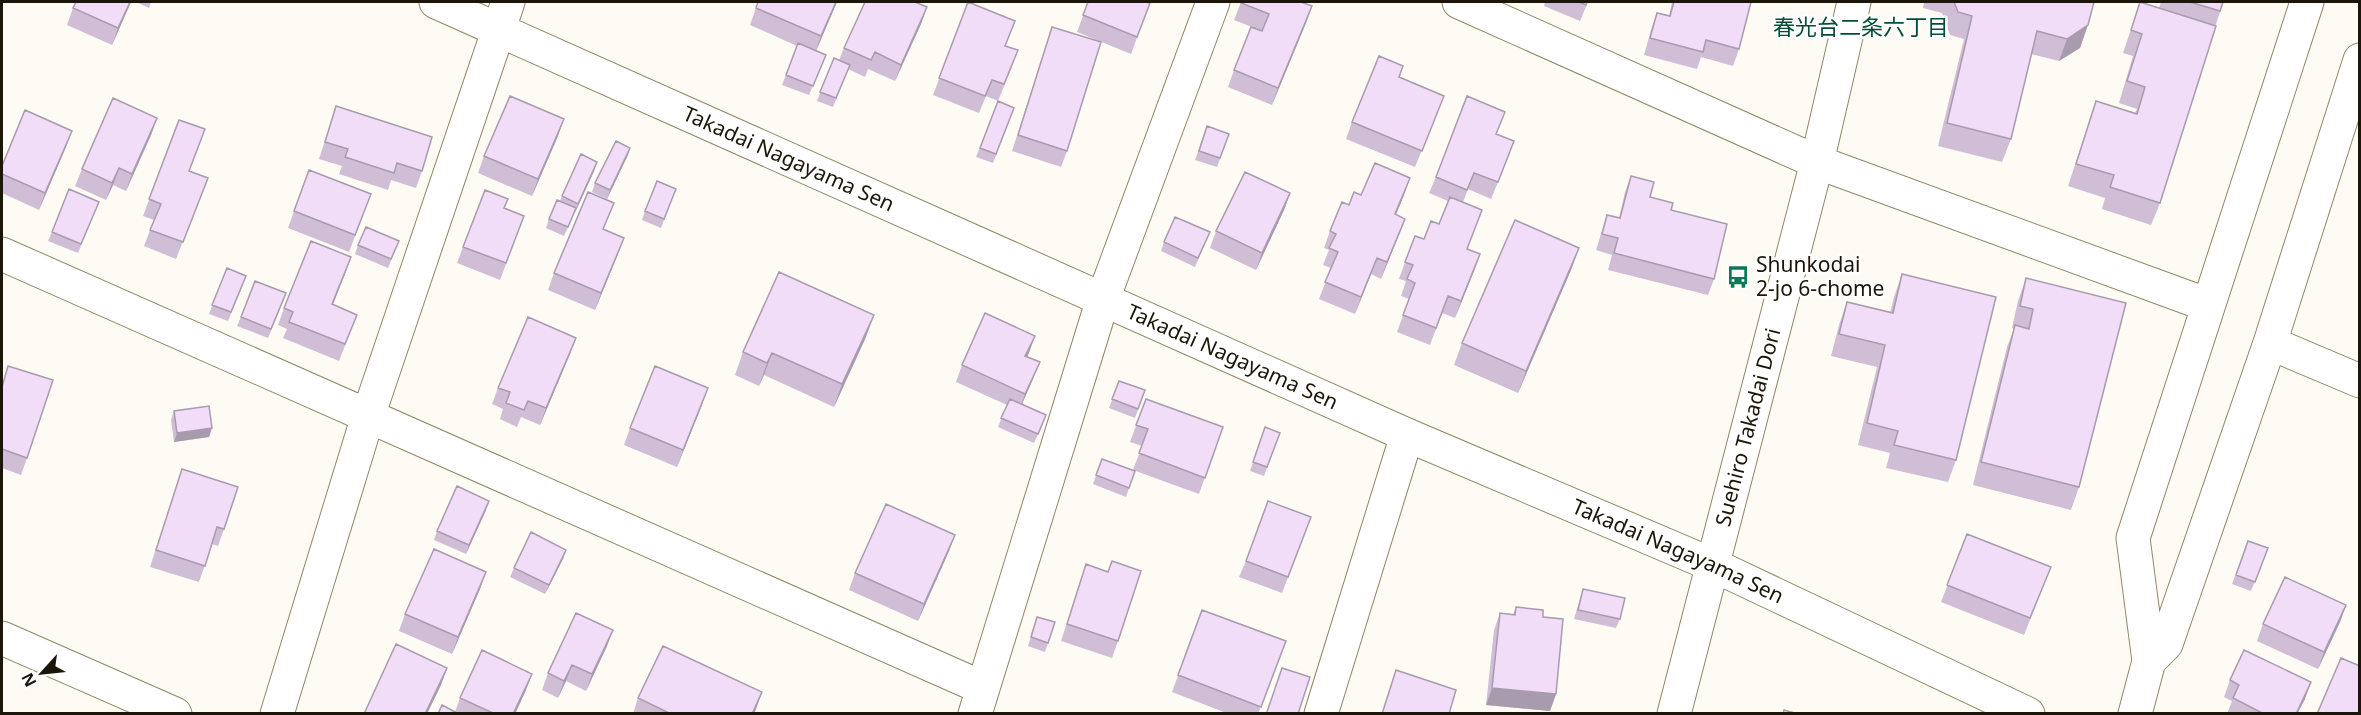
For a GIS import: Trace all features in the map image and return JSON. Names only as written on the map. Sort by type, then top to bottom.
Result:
[{"type":"street","name":"Takadai Nagayama Sen","points":[[436,2],[504,16],[1103,299],[1407,435],[1713,565],[2028,714]]},
{"type":"street","points":[[2,254],[368,416],[979,701],[1103,299],[1213,2]]},
{"type":"street","points":[[1459,2],[1817,162],[2208,304]]},
{"type":"street","name":"Suehiro Takadai Dori","points":[[1674,714],[1817,162],[1854,2]]},
{"type":"street","points":[[2135,714],[2149,661],[2133,538],[2307,2]]},
{"type":"street","points":[[277,714],[368,416],[504,16]]},
{"type":"street","points":[[2149,661],[2166,644],[2270,343],[2360,60]]},
{"type":"street","points":[[2270,343],[2360,381]]},
{"type":"street","points":[[1321,714],[1407,435]]},
{"type":"street","points":[[2,638],[175,714]]},
{"type":"building","points":[[76,2],[130,2],[118,28],[73,8]]},
{"type":"building","points":[[758,2],[836,2],[821,36],[756,8]]},
{"type":"building","points":[[865,2],[915,2],[927,7],[901,65],[875,52],[871,60],[844,48]]},
{"type":"building","points":[[968,2],[1015,21],[1005,46],[1018,50],[1004,84],[992,80],[985,96],[939,78]]},
{"type":"building","points":[[1088,2],[1150,3],[1137,37],[1083,15]]},
{"type":"building","points":[[1241,2],[1301,2],[1312,6],[1278,88],[1234,70],[1251,27],[1262,31],[1269,14]]},
{"type":"building","points":[[1674,2],[1751,2],[1739,49],[1706,40],[1703,52],[1650,38],[1657,13],[1670,16]]},
{"type":"building","points":[[1954,2],[2094,2],[2088,25],[2067,39],[2037,31],[2011,139],[1947,123],[1972,16],[1958,12]]},
{"type":"building","points":[[2140,2],[2216,26],[2160,203],[2110,187],[2114,175],[2076,164],[2096,101],[2137,114],[2145,87],[2127,81],[2142,34],[2131,30]]},
{"type":"building","points":[[2190,2],[2223,2],[2220,11]]},
{"type":"building","points":[[1052,27],[1101,42],[1067,151],[1018,135]]},
{"type":"building","points":[[798,43],[826,55],[813,86],[786,75]]},
{"type":"building","points":[[1379,56],[1403,66],[1399,77],[1444,96],[1422,151],[1352,122]]},
{"type":"building","points":[[834,58],[850,65],[836,98],[820,92]]},
{"type":"building","points":[[510,96],[564,119],[538,179],[484,156]]},
{"type":"building","points":[[1467,96],[1505,112],[1496,134],[1514,141],[1498,182],[1474,173],[1467,190],[1436,177]]},
{"type":"building","points":[[113,98],[157,118],[132,174],[119,168],[112,183],[82,169]]},
{"type":"building","points":[[998,101],[1014,108],[996,154],[980,148]]},
{"type":"building","points":[[336,106],[432,137],[422,171],[397,163],[394,173],[345,157],[348,149],[325,142]]},
{"type":"building","points":[[25,110],[72,131],[45,193],[2,174],[2,166]]},
{"type":"building","points":[[179,120],[205,129],[189,171],[208,178],[183,242],[150,230],[161,204],[149,199]]},
{"type":"building","points":[[1207,126],[1229,134],[1220,158],[1199,151]]},
{"type":"building","points":[[616,141],[630,148],[610,190],[595,183]]},
{"type":"building","points":[[581,154],[597,162],[578,204],[562,196]]},
{"type":"building","points":[[1375,163],[1410,178],[1395,214],[1405,219],[1387,262],[1377,258],[1361,297],[1325,282],[1338,252],[1329,248],[1336,234],[1330,231],[1342,202],[1349,205],[1354,192],[1361,195]]},
{"type":"building","points":[[309,170],[371,194],[355,235],[294,211]]},
{"type":"building","points":[[1245,172],[1290,193],[1262,253],[1216,231]]},
{"type":"building","points":[[1631,176],[1654,182],[1650,197],[1673,203],[1671,210],[1727,224],[1714,279],[1614,253],[1618,238],[1602,234],[1607,215],[1620,218]]},
{"type":"building","points":[[657,181],[676,189],[664,219],[645,211]]},
{"type":"building","points":[[69,189],[99,202],[81,244],[52,232]]},
{"type":"building","points":[[485,190],[508,199],[504,208],[524,216],[506,263],[463,247]]},
{"type":"building","points":[[588,192],[614,203],[603,229],[624,238],[601,293],[554,273]]},
{"type":"building","points":[[1450,197],[1482,210],[1467,249],[1480,254],[1461,301],[1448,296],[1436,328],[1403,315],[1415,283],[1407,279],[1413,265],[1405,262],[1415,236],[1424,239],[1431,221],[1439,224]]},
{"type":"building","points":[[557,200],[576,208],[568,227],[549,219]]},
{"type":"building","points":[[1175,217],[1210,232],[1198,258],[1164,242]]},
{"type":"building","points":[[1515,220],[1579,248],[1526,371],[1462,343]]},
{"type":"building","points":[[366,227],[399,241],[391,259],[358,245]]},
{"type":"building","points":[[311,241],[351,257],[332,304],[357,315],[345,344],[289,322],[293,312],[284,308]]},
{"type":"building","points":[[227,268],[246,276],[231,312],[212,305]]},
{"type":"building","points":[[779,272],[874,315],[842,384],[772,353],[767,363],[743,352]]},
{"type":"building","points":[[1902,274],[1996,297],[1956,460],[1894,445],[1898,431],[1867,423],[1885,345],[1839,334],[1847,302],[1893,313]]},
{"type":"building","points":[[2026,278],[2126,303],[2079,487],[1981,462],[2015,325],[2029,329],[2033,309],[2020,306]]},
{"type":"building","points":[[255,281],[286,293],[271,329],[241,317]]},
{"type":"building","points":[[985,313],[1035,336],[1025,356],[1040,362],[1025,394],[962,365]]},
{"type":"building","points":[[528,317],[576,338],[546,408],[528,401],[524,410],[506,403],[510,392],[498,388]]},
{"type":"building","points":[[8,366],[53,380],[27,458],[2,449],[2,387]]},
{"type":"building","points":[[655,366],[708,388],[683,450],[630,428]]},
{"type":"building","points":[[1119,381],[1145,390],[1138,409],[1112,399]]},
{"type":"building","points":[[1010,399],[1046,415],[1038,434],[1001,418]]},
{"type":"building","points":[[1146,399],[1223,427],[1205,478],[1139,453],[1148,429],[1136,425]]},
{"type":"building","points":[[209,406],[212,428],[177,433],[174,411]]},
{"type":"building","points":[[1265,427],[1280,433],[1267,467],[1253,462]]},
{"type":"building","points":[[1102,459],[1135,471],[1129,488],[1096,475]]},
{"type":"building","points":[[182,469],[238,487],[224,529],[217,527],[205,566],[156,550]]},
{"type":"building","points":[[457,486],[489,501],[469,545],[437,531]]},
{"type":"building","points":[[1268,501],[1311,517],[1288,577],[1246,561]]},
{"type":"building","points":[[886,504],[955,535],[924,604],[855,573]]},
{"type":"building","points":[[531,532],[566,550],[549,585],[514,568]]},
{"type":"building","points":[[1967,534],[2051,567],[2030,618],[1947,585]]},
{"type":"building","points":[[2248,541],[2268,548],[2255,582],[2236,575]]},
{"type":"building","points":[[434,549],[486,572],[458,637],[405,614]]},
{"type":"building","points":[[1112,561],[1141,571],[1118,641],[1067,624],[1086,564],[1108,572]]},
{"type":"building","points":[[2285,577],[2346,605],[2324,652],[2263,624]]},
{"type":"building","points":[[1583,589],[1625,598],[1620,619],[1578,610]]},
{"type":"building","points":[[1516,607],[1543,610],[1543,617],[1563,619],[1556,694],[1492,688],[1500,613],[1515,615]]},
{"type":"building","points":[[1202,610],[1286,641],[1261,707],[1178,675]]},
{"type":"building","points":[[576,613],[613,630],[592,674],[572,665],[564,681],[548,673]]},
{"type":"building","points":[[1037,617],[1055,622],[1048,643],[1031,637]]},
{"type":"building","points":[[396,644],[447,668],[425,714],[364,714]]},
{"type":"building","points":[[663,646],[762,692],[752,714],[671,714],[638,698]]},
{"type":"building","points":[[482,650],[532,674],[513,714],[495,714],[460,698]]},
{"type":"building","points":[[2244,650],[2311,682],[2296,714],[2264,714],[2233,698],[2239,685],[2230,680]]},
{"type":"building","points":[[2341,658],[2360,666],[2360,714],[2317,714]]},
{"type":"building","points":[[1282,668],[1310,677],[1298,714],[1267,712]]},
{"type":"building","points":[[1396,670],[1456,690],[1449,714],[1382,714]]},
{"type":"building","points":[[442,705],[459,714],[438,714]]},
{"type":"building","points":[[1784,710],[1798,714],[1783,714]]},
{"type":"place","name":"Shunkodai 2-jo 6-chome","points":[[1738,277]]},
{"type":"district","name":"春光台二条六丁目","points":[[1861,27]]}]
